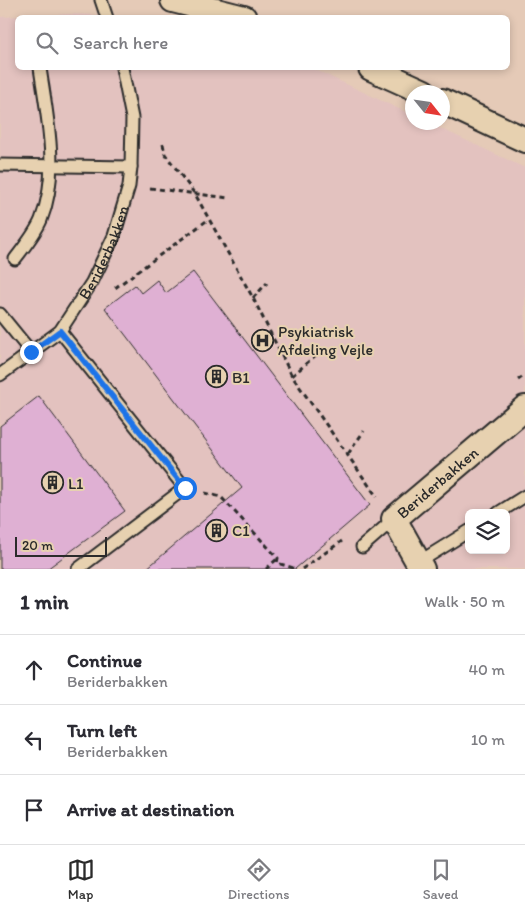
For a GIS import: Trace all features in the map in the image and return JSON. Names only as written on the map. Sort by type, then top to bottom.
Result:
[{"type":"street","points":[[172,0],[232,15]]},
{"type":"street","points":[[375,70],[409,85]]},
{"type":"street","points":[[450,105],[525,140]]},
{"type":"street","name":"Beriderbakken","points":[[420,566],[388,511],[525,408]]},
{"type":"lane","points":[[101,0],[106,15]]},
{"type":"lane","points":[[16,259],[40,221],[50,189],[51,166],[48,119],[40,70]]},
{"type":"lane","name":"Beriderbakken","points":[[0,375],[60,331],[92,282],[114,236],[129,186],[131,167],[132,118],[122,70]]},
{"type":"lane","points":[[0,165],[131,167]]},
{"type":"lane","points":[[0,314],[31,352]]},
{"type":"lane","points":[[60,331],[185,488],[78,569]]},
{"type":"lane","points":[[504,509],[525,496]]},
{"type":"lane","points":[[362,547],[388,511]]},
{"type":"lane","points":[[420,566],[465,534]]},
{"type":"path","points":[[163,144],[165,154],[195,194],[253,298],[292,376],[388,511]]},
{"type":"path","points":[[129,186],[230,198]]},
{"type":"path","points":[[81,300],[104,296],[209,219]]},
{"type":"path","points":[[253,298],[267,283]]},
{"type":"path","points":[[292,376],[318,354]]},
{"type":"path","points":[[348,454],[364,431]]},
{"type":"path","points":[[185,488],[221,497],[278,558],[277,563],[297,569]]},
{"type":"path","points":[[302,569],[349,536]]},
{"type":"path","points":[[266,569],[278,558]]},
{"type":"shaded area","name":"Psykiatrisk Afdeling Vejle","points":[[69,14],[99,15],[46,15]]},
{"type":"shaded area","name":"Psykiatrisk Afdeling Vejle","points":[[15,16],[15,70],[316,70],[405,112],[405,130],[444,130],[525,168],[525,569],[0,569],[0,17]]},
{"type":"building","name":"B1","points":[[193,272],[370,505],[295,569],[146,569],[242,488],[105,308],[135,285],[141,293],[157,280],[166,293]]},
{"type":"building","name":"L1","points":[[39,396],[125,511],[47,569],[0,569],[0,426]]},
{"type":"place","name":"Psykiatrisk Afdeling Vejle","points":[[262,340]]},
{"type":"place","name":"B1","points":[[216,377]]},
{"type":"place","name":"L1","points":[[52,483]]},
{"type":"place","name":"C1","points":[[216,530]]},
{"type":"route","points":[[31,352],[60,331],[185,488]]}]
